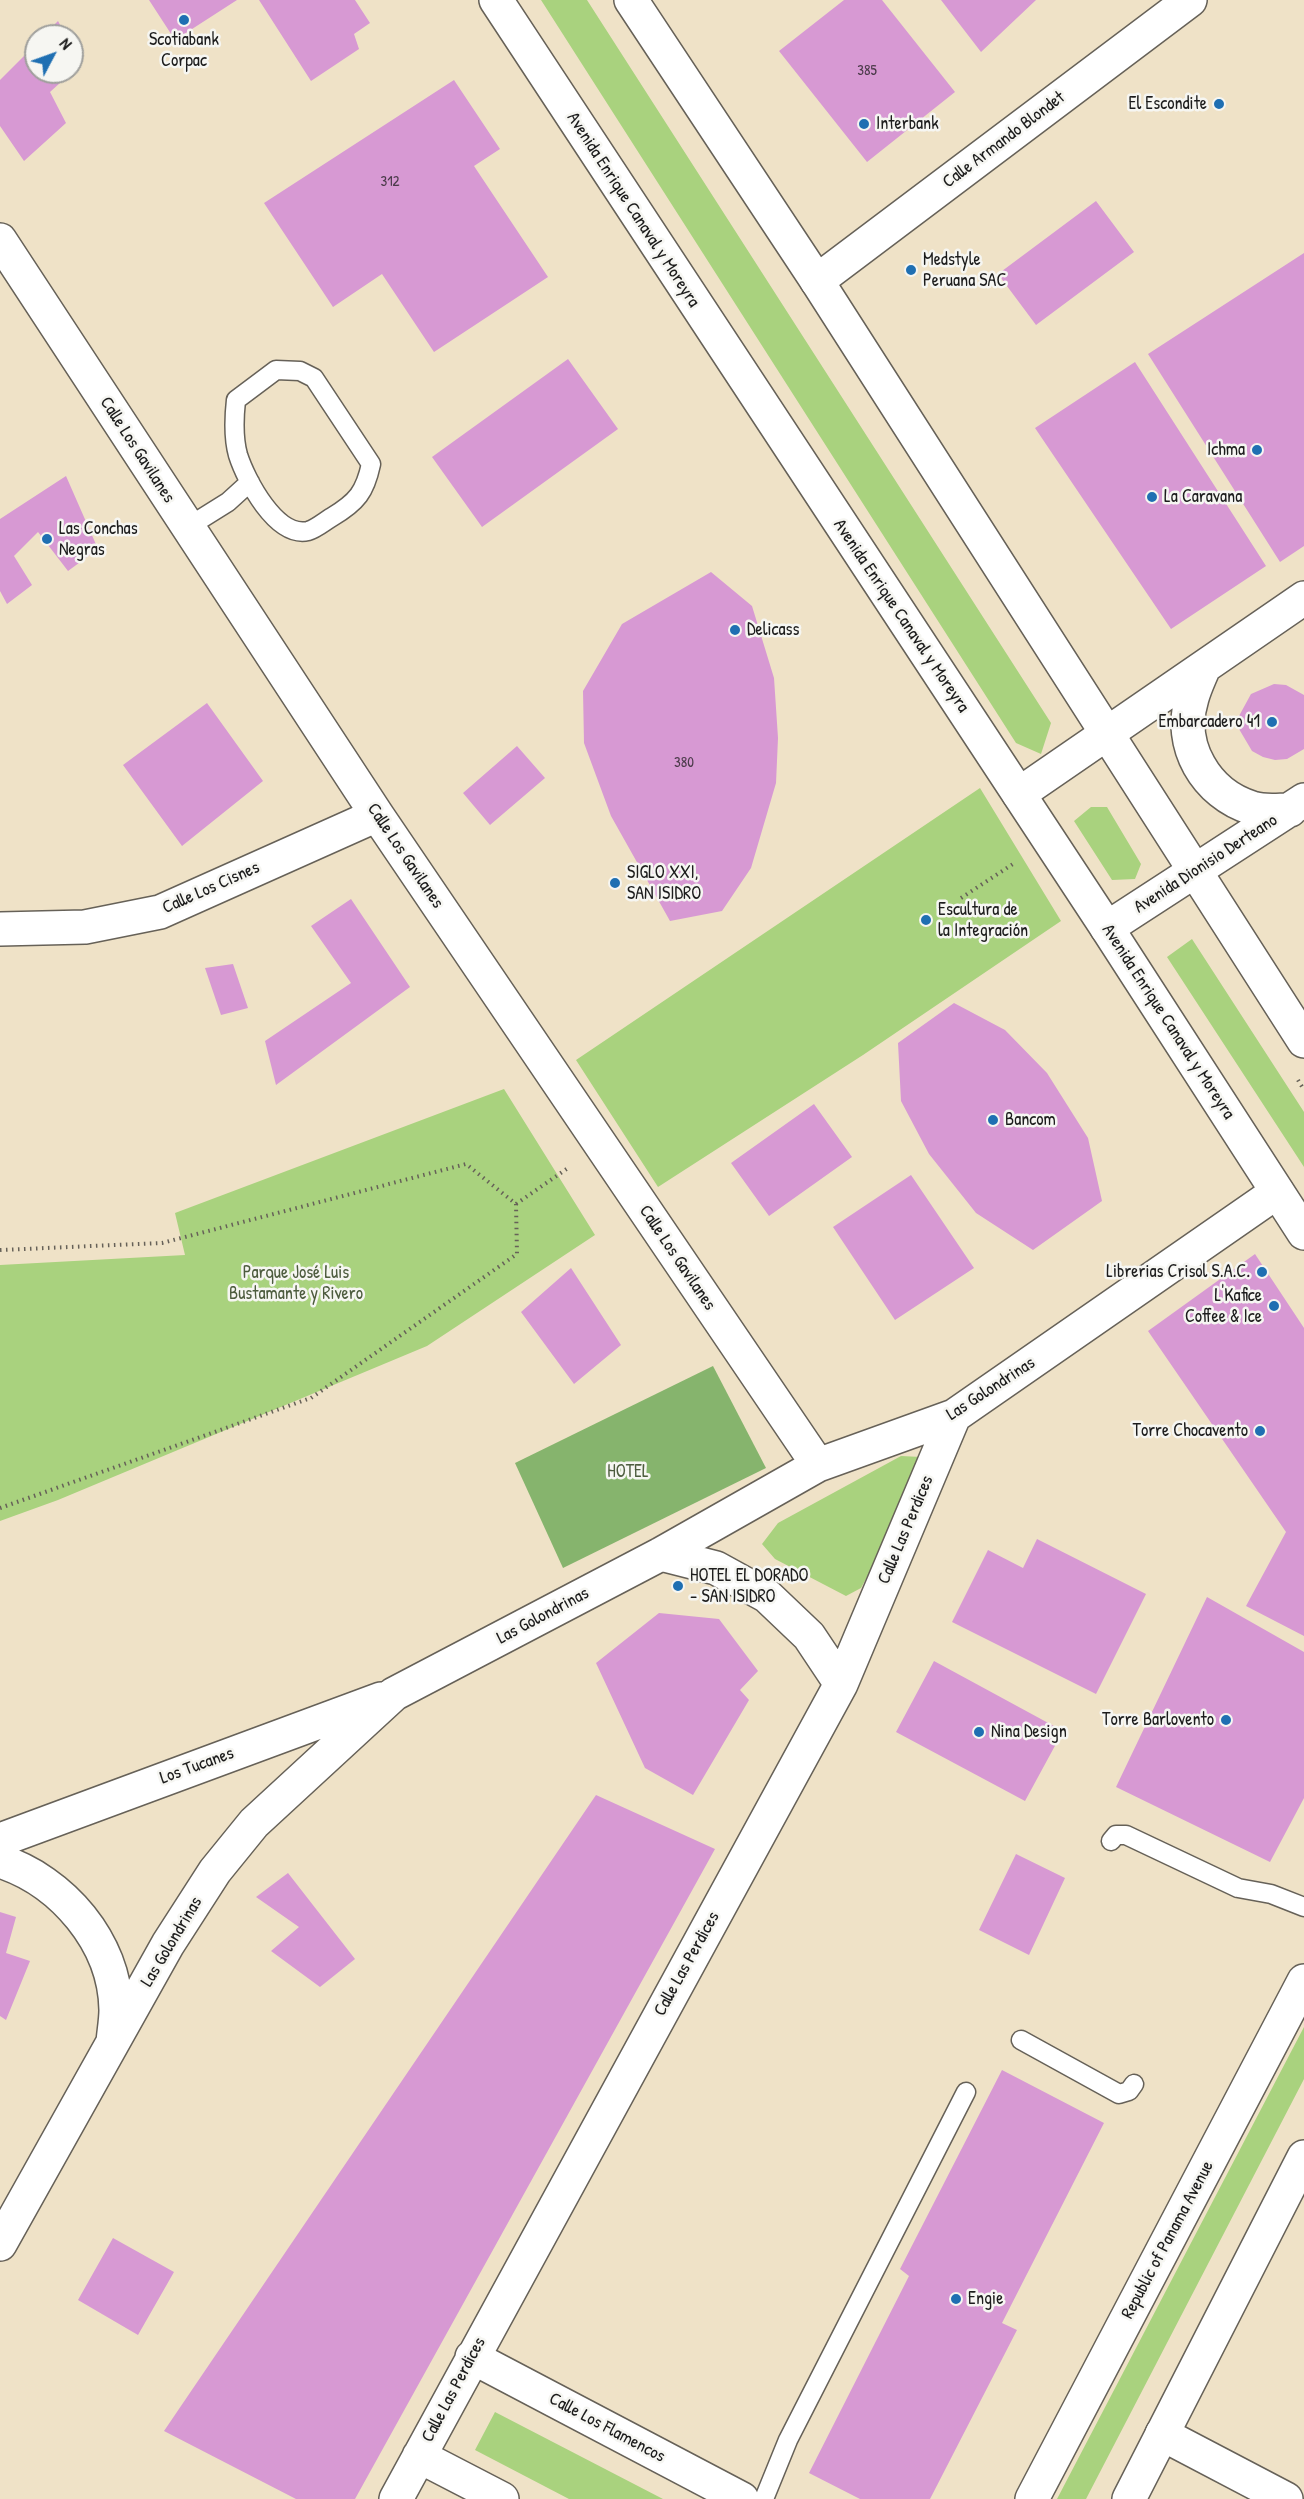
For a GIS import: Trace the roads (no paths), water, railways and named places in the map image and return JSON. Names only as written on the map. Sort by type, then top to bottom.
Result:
[{"type":"street","name":"Avenida Enrique Canaval y Moreyra","points":[[496,0],[1107,928],[1304,1233]]},
{"type":"street","points":[[631,0],[817,281],[1304,1041]]},
{"type":"street","name":"Calle Armando Blondet","points":[[817,281],[1190,0]]},
{"type":"street","name":"Calle Los Gavilanes","points":[[0,240],[377,815],[818,1465]]},
{"type":"street","points":[[1019,794],[1304,598]]},
{"type":"street","points":[[1204,667],[1191,700],[1188,734],[1198,768],[1222,794],[1254,809],[1297,805]]},
{"type":"street","name":"Avenida Dionisio Derteano","points":[[1107,928],[1297,805]]},
{"type":"street","name":"Calle Los Cisnes","points":[[0,929],[85,927],[160,912],[377,815]]},
{"type":"street","name":"Las Golondrinas","points":[[0,2244],[113,2047],[168,1944],[233,1846],[254,1823],[394,1694],[661,1554],[818,1465],[954,1416],[1277,1191]]},
{"type":"street","name":"Calle Las Perdices","points":[[396,2499],[841,1684],[954,1416]]},
{"type":"street","points":[[661,1554],[716,1568],[767,1596],[809,1636],[841,1684]]},
{"type":"street","name":"Los Tucanes","points":[[0,1840],[394,1694]]},
{"type":"street","points":[[0,1861],[37,1877],[69,1902],[93,1933],[108,1969],[116,2008],[113,2047]]},
{"type":"street","name":"Republic of Panama Avenue","points":[[1032,2499],[1304,1981]]},
{"type":"street","points":[[1129,2499],[1304,2157]]},
{"type":"street","name":"Calle Los Flamencos","points":[[472,2357],[742,2499]]},
{"type":"street","points":[[1162,2434],[1286,2499]]},
{"type":"street","points":[[419,2456],[502,2499]]},
{"type":"lane","points":[[276,370],[300,371],[314,378],[371,464],[366,486],[350,506],[308,531],[290,529],[276,521],[250,482],[238,455],[234,427],[236,400],[276,370]]},
{"type":"lane","points":[[188,527],[228,502],[250,482]]},
{"type":"lane","points":[[1111,1841],[1116,1835],[1126,1835],[1238,1888],[1271,1894],[1304,1907]]},
{"type":"lane","points":[[1021,2040],[1119,2094],[1129,2091],[1134,2084]]},
{"type":"lane","points":[[764,2499],[788,2440],[966,2092]]},
{"type":"place","name":"Scotiabank Corpac","points":[[184,20]]},
{"type":"place","name":"El Escondite","points":[[1219,104]]},
{"type":"place","name":"Interbank","points":[[864,124]]},
{"type":"place","name":"Medstyle Peruana SAC","points":[[911,270]]},
{"type":"place","name":"Ichma","points":[[1257,450]]},
{"type":"place","name":"La Caravana","points":[[1152,497]]},
{"type":"place","name":"Las Conchas Negras","points":[[47,539]]},
{"type":"place","name":"Delicass","points":[[735,630]]},
{"type":"place","name":"Embarcadero 41","points":[[1272,722]]},
{"type":"place","name":"SIGLO XXI, SAN ISIDRO","points":[[615,883]]},
{"type":"place","name":"Escultura de la Integración","points":[[926,920]]},
{"type":"place","name":"Bancom","points":[[993,1120]]},
{"type":"place","name":"Librerias Crisol S.A.C.","points":[[1262,1272]]},
{"type":"place","name":"L'Kafice Coffee & Ice","points":[[1274,1306]]},
{"type":"place","name":"Torre Chocavento","points":[[1260,1431]]},
{"type":"place","name":"HOTEL EL DORADO - SAN ISIDRO","points":[[678,1586]]},
{"type":"place","name":"Torre Barlovento","points":[[1226,1720]]},
{"type":"place","name":"Nina Design","points":[[979,1732]]},
{"type":"place","name":"Engie","points":[[956,2299]]},
{"type":"park label","name":"Parque José Luis Bustamante y Rivero","points":[[296,1283]]},
{"type":"park label","name":"HOTEL","points":[[628,1472]]}]
